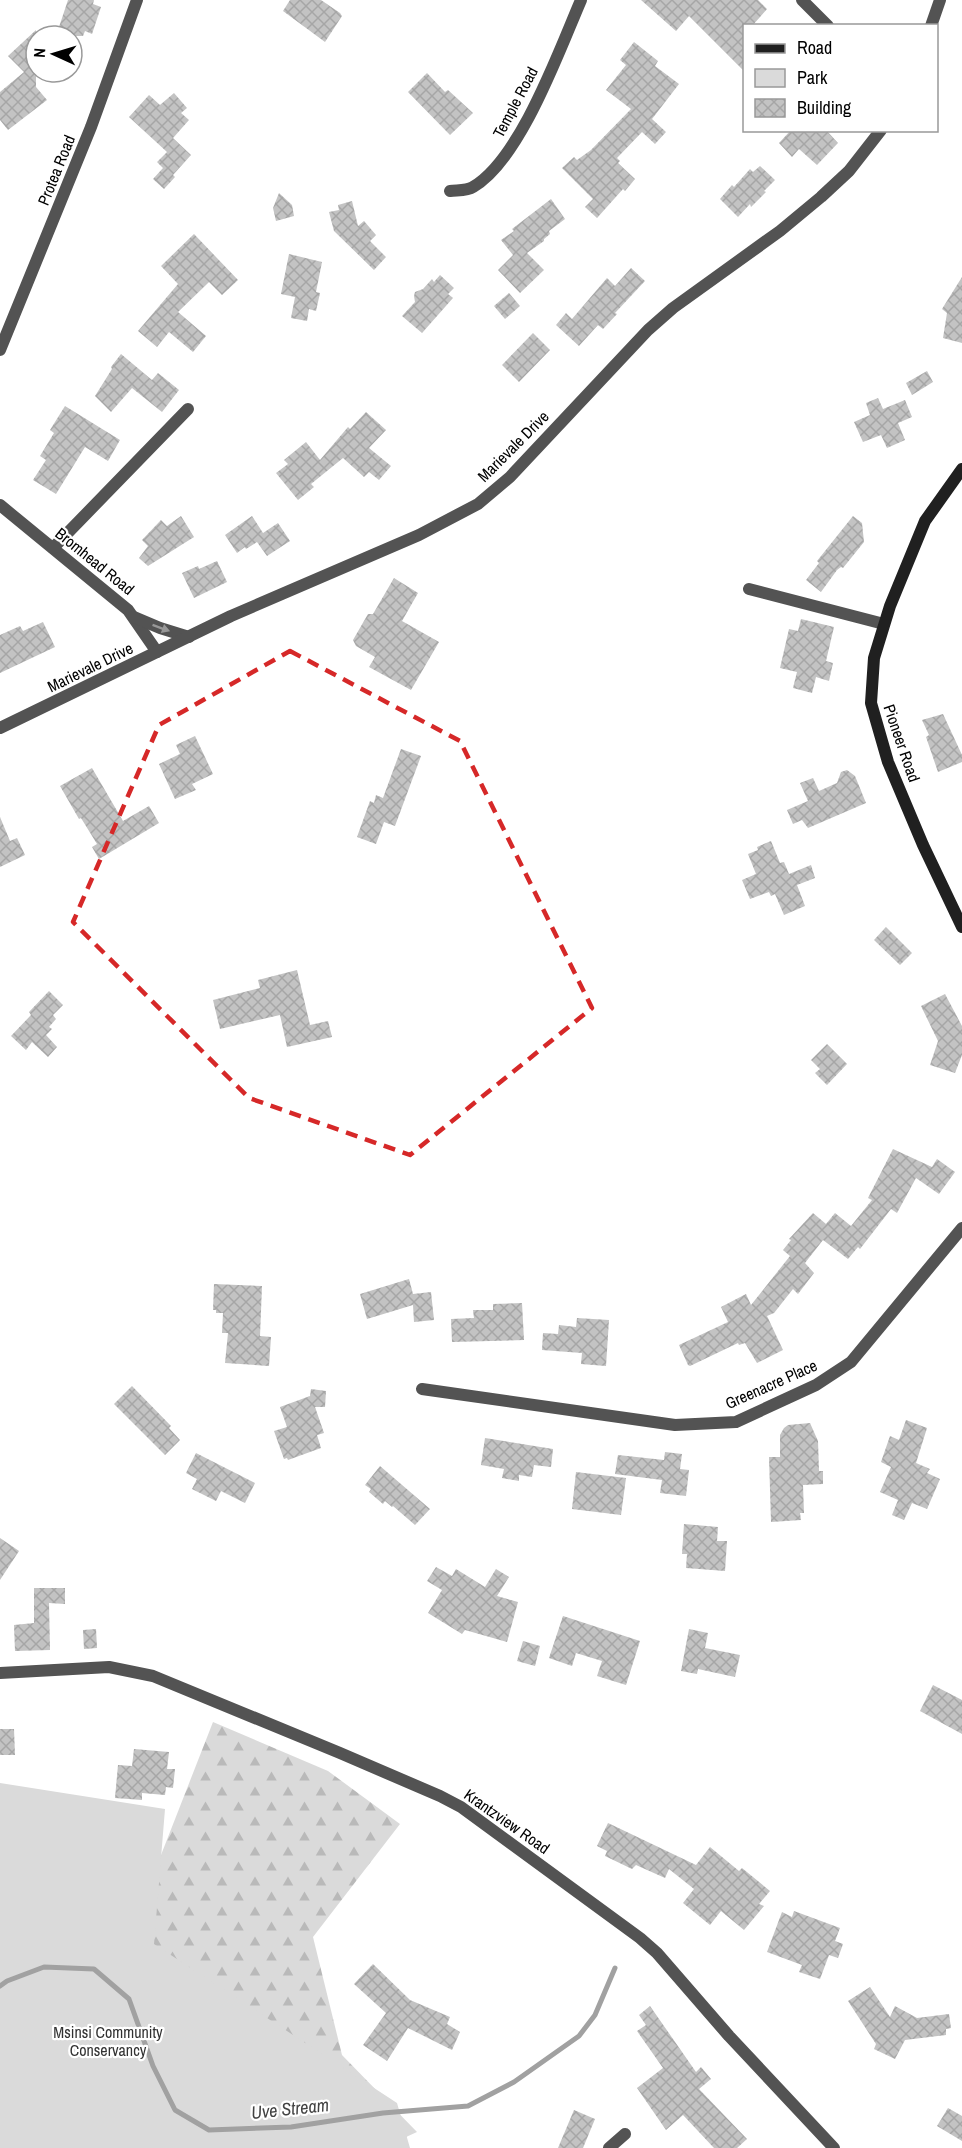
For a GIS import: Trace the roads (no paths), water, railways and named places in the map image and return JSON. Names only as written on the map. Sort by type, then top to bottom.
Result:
[{"type":"main road","name":"Pioneer Road","points":[[962,469],[925,521],[890,606],[874,658],[871,703],[888,762],[923,845],[962,927]]},
{"type":"street","name":"Protea Road","points":[[0,350],[91,127],[137,0]]},
{"type":"street","name":"Temple Road","points":[[450,191],[471,189],[496,168],[517,139],[545,84],[581,0]]},
{"type":"street","points":[[802,0],[826,24]]},
{"type":"street","points":[[932,24],[940,0]]},
{"type":"street","name":"Marievale Drive","points":[[0,728],[231,616],[419,535],[478,504],[510,477],[648,330],[673,309],[780,231],[821,197],[849,171],[879,132]]},
{"type":"street","points":[[53,548],[188,409]]},
{"type":"street","name":"Bromhead Road","points":[[0,505],[114,597],[133,616],[157,652]]},
{"type":"street","points":[[749,589],[884,624]]},
{"type":"street","points":[[133,616],[189,637]]},
{"type":"street","name":"Greenacre Place","points":[[422,1389],[675,1425],[736,1422],[816,1385],[851,1362],[962,1228]]},
{"type":"street","name":"Krantzview Road","points":[[0,1673],[109,1667],[153,1676],[340,1753],[461,1807],[640,1938],[657,1953],[729,2036],[834,2148]]},
{"type":"street","points":[[609,2148],[625,2134]]},
{"type":"waterway","name":"Uve Stream","points":[[0,1986],[7,1981],[44,1967],[94,1969],[129,1999],[153,2066],[175,2110],[209,2130],[291,2127],[383,2113],[468,2106],[514,2082],[579,2036],[595,2015],[615,1968]]},
{"type":"park label","name":"Msinsi Community Conservancy","points":[[108,2041]]}]
